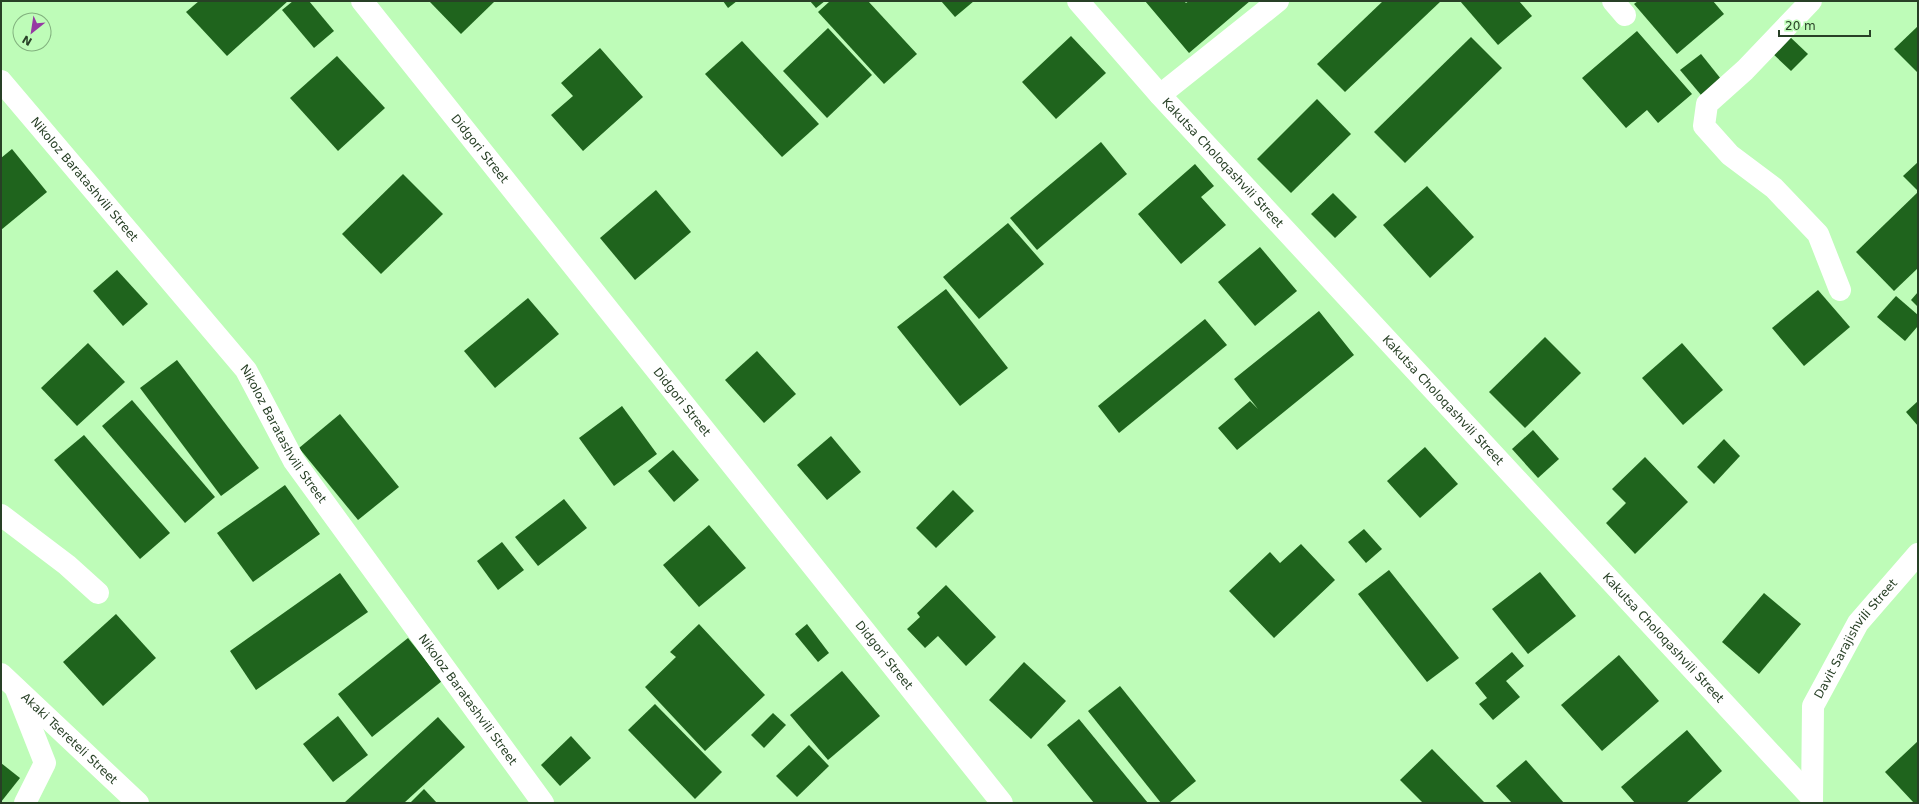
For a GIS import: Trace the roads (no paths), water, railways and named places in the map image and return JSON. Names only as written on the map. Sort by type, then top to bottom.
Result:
[{"type":"street","name":"Didgori Street","points":[[362,1],[1002,803]]},
{"type":"street","name":"Kakutsa Choloqashvili Street","points":[[1078,1],[1160,95],[1812,800]]},
{"type":"street","points":[[1160,95],[1278,1]]},
{"type":"street","points":[[1811,1],[1745,70],[1707,104],[1704,126],[1730,155],[1774,188],[1818,234],[1840,290]]},
{"type":"street","name":"Nikoloz Baratashvili Street","points":[[1,81],[246,370],[294,460],[543,803]]},
{"type":"street","points":[[1,515],[67,565],[98,593]]},
{"type":"street","name":"Davit Sarajishvili Street","points":[[1812,800],[1813,706],[1858,623],[1916,560]]},
{"type":"street","points":[[8,680],[45,763],[25,803]]},
{"type":"street","name":"Akaki Tsereteli Street","points":[[8,680],[138,803]]}]
